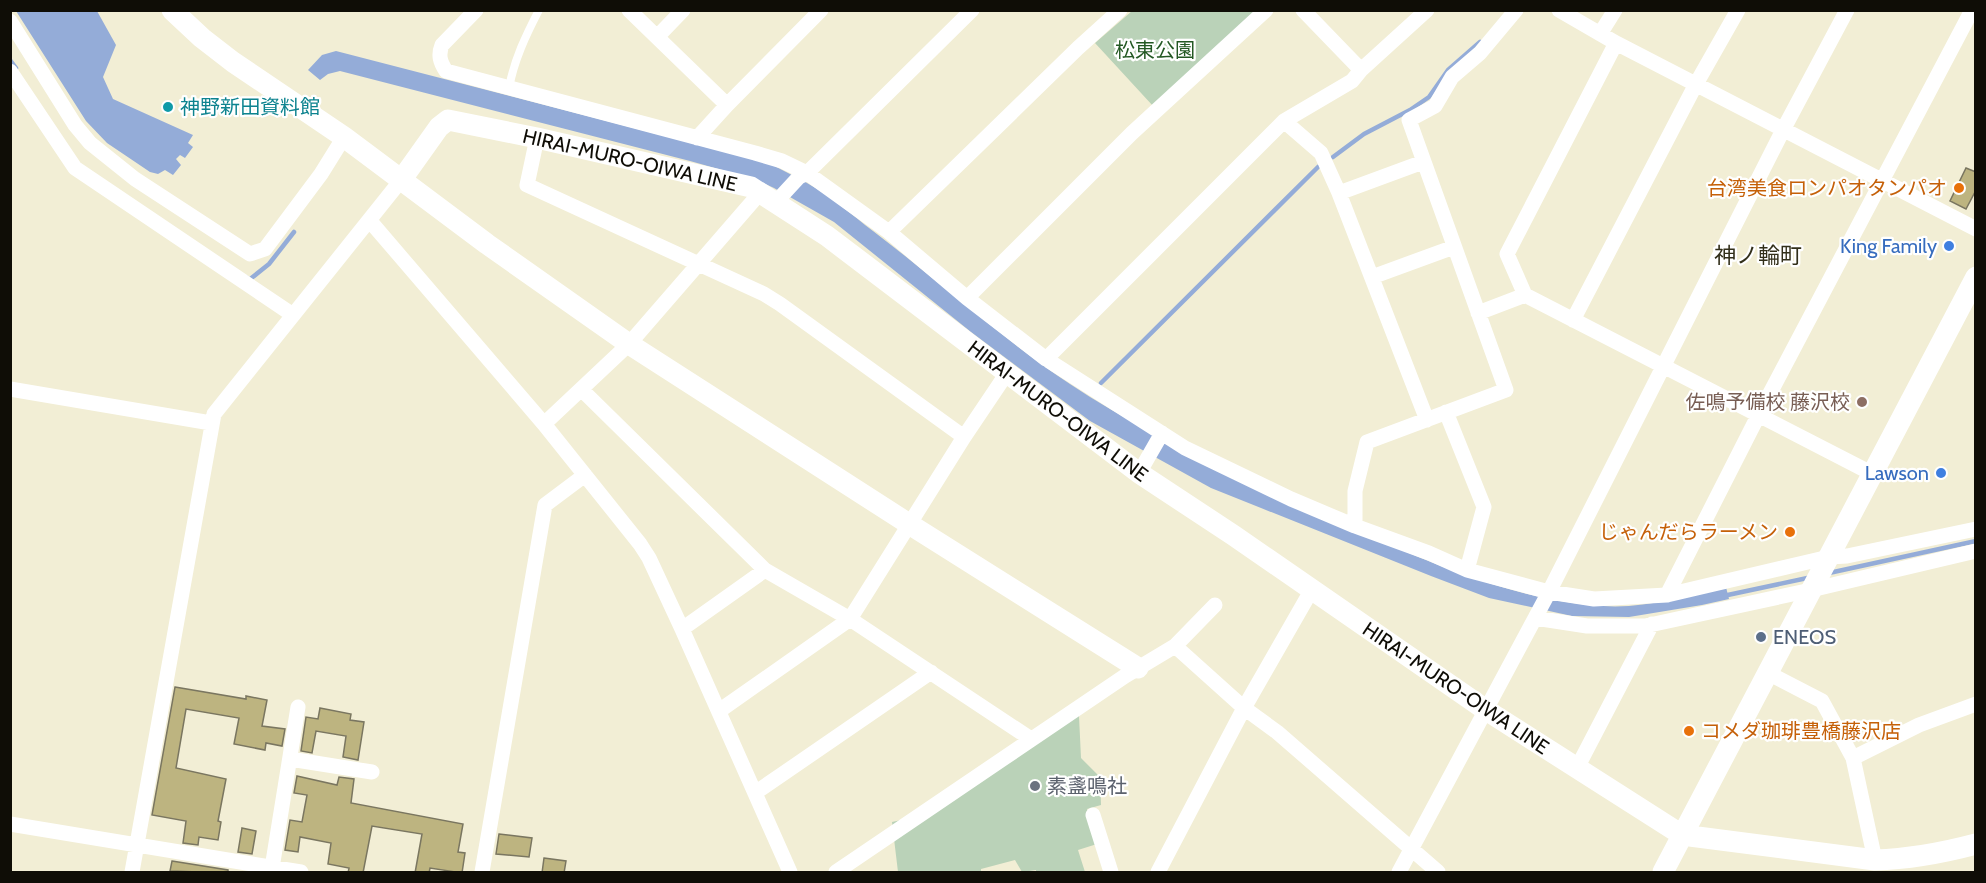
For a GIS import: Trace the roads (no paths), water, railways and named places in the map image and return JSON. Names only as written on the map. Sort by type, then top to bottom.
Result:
[{"type":"main road","points":[[172,10],[202,38],[233,62],[344,137],[487,244],[629,345],[1138,668]]},
{"type":"main road","name":"HIRAI-MURO-OIWA LINE","points":[[402,179],[439,127],[448,120],[751,187],[772,197],[827,236],[1007,373],[1143,466],[1311,591],[1485,710],[1682,835],[1875,860],[1904,866],[1976,844]]},
{"type":"main road","points":[[1663,873],[1871,473],[1976,277]]},
{"type":"street","points":[[476,10],[442,45],[439,52],[441,64],[446,70],[782,161],[890,232],[967,298],[1046,359],[1185,448],[1354,526],[1429,553],[1467,570],[1549,592],[1594,599],[1667,595],[1976,529]]},
{"type":"street","points":[[629,10],[727,105]]},
{"type":"street","points":[[657,37],[683,10]]},
{"type":"street","points":[[697,138],[821,10]]},
{"type":"street","points":[[544,424],[629,345],[697,264],[772,197],[803,175],[972,10]]},
{"type":"street","points":[[890,232],[1078,48],[1120,10]]},
{"type":"street","points":[[967,298],[1132,133],[1266,10]]},
{"type":"street","points":[[1303,10],[1361,70]]},
{"type":"street","points":[[1046,359],[1284,121],[1352,81],[1361,70],[1427,10]]},
{"type":"street","points":[[1354,526],[1355,490],[1367,442],[1506,390],[1409,120],[1435,106],[1452,76],[1480,53],[1516,10]]},
{"type":"street","points":[[1559,10],[1616,43],[1976,229]]},
{"type":"street","points":[[1600,34],[1616,10]]},
{"type":"street","points":[[1573,320],[1695,84],[1738,10]]},
{"type":"street","points":[[1399,873],[1549,592],[1847,10]]},
{"type":"street","points":[[1667,595],[1758,416],[1972,10]]},
{"type":"street","points":[[10,21],[75,125],[90,144],[135,179],[250,254],[265,249],[321,174],[344,137]]},
{"type":"street","points":[[1616,43],[1507,254],[1526,295],[1871,473]]},
{"type":"street","points":[[10,71],[75,168],[293,315]]},
{"type":"street","points":[[1284,121],[1321,153],[1372,277],[1426,420]]},
{"type":"street","points":[[537,138],[527,185],[764,294],[964,437]]},
{"type":"street","points":[[1339,194],[1423,162]]},
{"type":"street","points":[[132,873],[214,414],[402,179]]},
{"type":"street","points":[[369,221],[544,424],[640,544],[649,558],[682,629],[790,873]]},
{"type":"street","points":[[1372,277],[1454,247]]},
{"type":"street","points":[[1478,313],[1526,295]]},
{"type":"street","points":[[719,711],[850,619],[964,437],[1007,373]]},
{"type":"street","points":[[10,389],[211,423]]},
{"type":"street","points":[[582,390],[765,570],[850,619],[1031,739]]},
{"type":"street","points":[[1446,412],[1484,507],[1467,570]]},
{"type":"street","points":[[1143,466],[1162,433]]},
{"type":"street","points":[[482,873],[545,505],[585,475]]},
{"type":"street","points":[[1535,618],[1587,626],[1652,624],[1976,551]]},
{"type":"street","points":[[682,629],[765,570]]},
{"type":"street","points":[[1158,873],[1244,708],[1311,591]]},
{"type":"street","points":[[836,873],[1031,739],[1175,646],[1215,605]]},
{"type":"street","points":[[1577,768],[1652,624]]},
{"type":"street","points":[[1175,646],[1244,708],[1277,732],[1438,873]]},
{"type":"street","points":[[755,793],[931,672]]},
{"type":"street","points":[[1768,673],[1822,701],[1853,758],[1875,860]]},
{"type":"street","points":[[1853,758],[1919,724],[1976,704]]},
{"type":"street","points":[[272,867],[298,708]]},
{"type":"street","points":[[290,759],[372,772]]},
{"type":"street","points":[[1093,815],[1111,873]]},
{"type":"street","points":[[10,824],[301,873]]},
{"type":"lane","points":[[509,87],[521,47],[539,10]]},
{"type":"water","points":[[16,11],[97,11],[116,45],[103,77],[113,99],[193,135],[188,143],[193,147],[185,158],[180,155],[176,159],[181,165],[173,175],[165,170],[158,174],[150,172],[107,143],[86,121]]},
{"type":"water","points":[[336,51],[769,163],[816,188],[833,200],[1019,348],[1110,409],[1274,493],[1438,565],[1519,592],[1574,603],[1633,606],[1726,587],[1729,599],[1629,617],[1572,616],[1489,598],[1431,576],[1211,488],[1090,421],[971,332],[834,222],[774,188],[754,179],[690,161],[340,71],[328,74],[320,80],[308,70],[322,55]]},
{"type":"waterway","points":[[1333,157],[1364,134],[1410,110],[1429,97],[1448,70],[1480,42]]},
{"type":"waterway","points":[[10,60],[16,68]]},
{"type":"waterway","points":[[1101,383],[1318,167]]},
{"type":"waterway","points":[[247,278],[249,280],[269,264],[294,232]]},
{"type":"waterway","points":[[1829,573],[1976,541]]},
{"type":"waterway","points":[[1723,596],[1812,577]]},
{"type":"place","name":"神野新田資料館","points":[[168,107]]},
{"type":"place","name":"台湾美食ロンパオタンパオ","points":[[1959,188]]},
{"type":"place","name":"King Family","points":[[1949,246]]},
{"type":"place","name":"佐鳴予備校 藤沢校","points":[[1862,402]]},
{"type":"place","name":"Lawson","points":[[1941,473]]},
{"type":"place","name":"じゃんだらラーメン","points":[[1790,532]]},
{"type":"place","name":"ENEOS","points":[[1761,637]]},
{"type":"place","name":"コメダ珈琲豊橋藤沢店","points":[[1689,731]]},
{"type":"place","name":"素盞鳴社","points":[[1035,786]]},
{"type":"district","name":"神ノ輪町","points":[[1758,255]]},
{"type":"park label","name":"松東公園","points":[[1155,50]]}]
